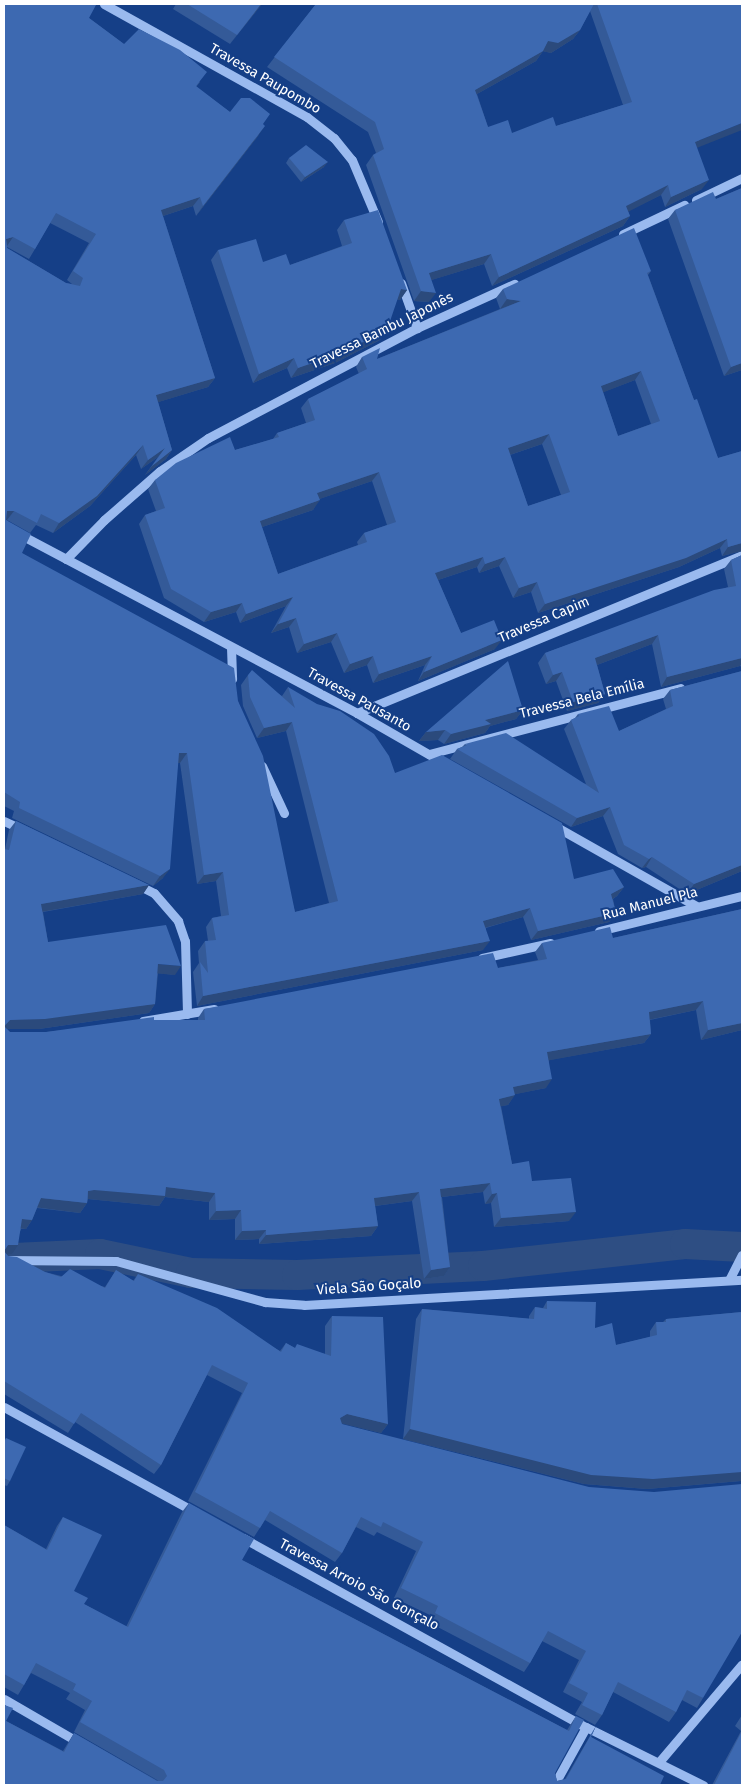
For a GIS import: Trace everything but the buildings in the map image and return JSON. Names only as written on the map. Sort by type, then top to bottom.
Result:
[{"type":"street","name":"Travessa Paupombo","points":[[104,4],[307,117],[334,138],[352,160],[365,184],[381,229]]},
{"type":"street","points":[[612,239],[742,178]]},
{"type":"street","points":[[397,274],[417,328]]},
{"type":"street","name":"Travessa Bambu Japonês","points":[[66,559],[104,520],[160,471],[208,438],[417,328],[524,280]]},
{"type":"street","name":"Travessa Pausanto","points":[[4,526],[231,648],[357,713],[453,768]]},
{"type":"street","name":"Travessa Capim","points":[[357,713],[742,555]]},
{"type":"street","points":[[231,648],[234,693]]},
{"type":"street","name":"Travessa Bela Emília","points":[[429,754],[695,684]]},
{"type":"street","points":[[260,760],[284,813]]},
{"type":"street","points":[[543,819],[696,906]]},
{"type":"street","points":[[4,821],[31,833]]},
{"type":"street","points":[[130,880],[154,894],[178,920],[185,941],[187,1014]]},
{"type":"street","name":"Rua Manuel Pla","points":[[592,932],[742,896]]},
{"type":"street","points":[[468,960],[564,940]]},
{"type":"street","points":[[128,1023],[224,1008]]},
{"type":"street","points":[[731,1277],[742,1255]]},
{"type":"street","name":"Viela São Goçalo","points":[[4,1260],[83,1258],[116,1261],[265,1302],[304,1305],[731,1277],[742,1280]]},
{"type":"street","points":[[4,1407],[207,1519]]},
{"type":"street","name":"Travessa Arroio São Gonçalo","points":[[233,1533],[586,1727],[703,1785]]},
{"type":"street","points":[[659,1762],[742,1664]]},
{"type":"street","points":[[4,1700],[87,1747]]},
{"type":"street","points":[[554,1785],[586,1727]]},
{"type":"waterway","points":[[14,1258],[100,1254],[191,1273],[297,1275],[483,1266],[685,1244],[742,1247]]}]
